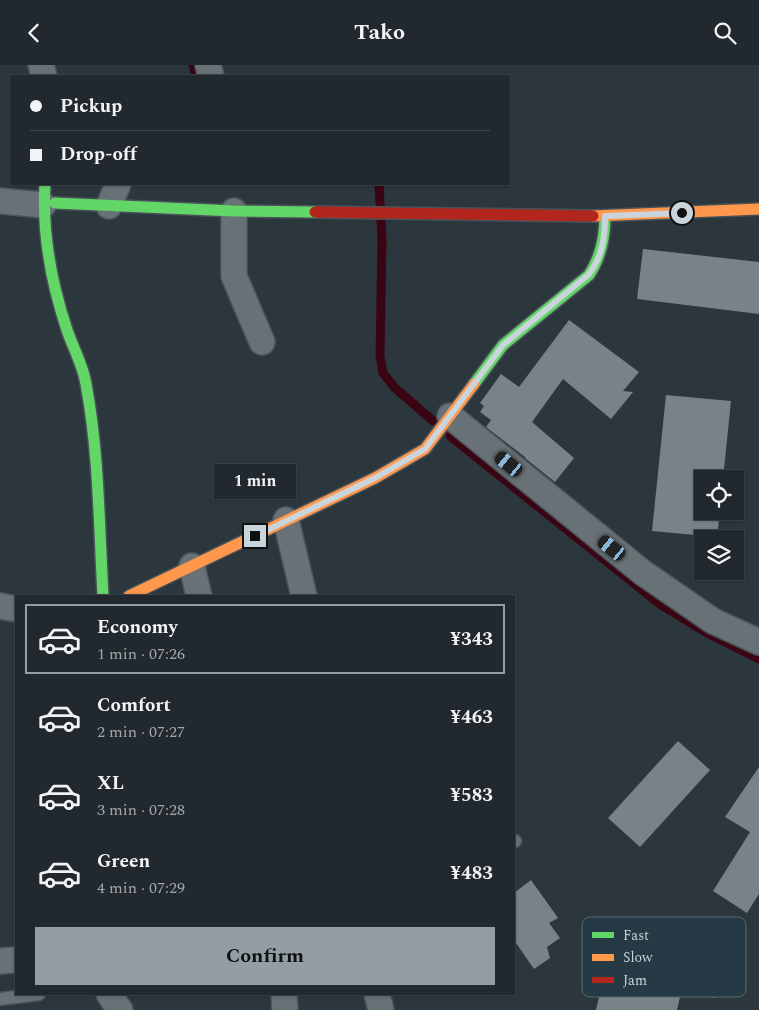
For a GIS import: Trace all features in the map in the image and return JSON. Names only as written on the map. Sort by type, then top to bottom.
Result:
[{"type":"street","points":[[0,201],[114,195],[234,211],[605,216],[759,209]]},
{"type":"street","points":[[48,197],[45,241],[52,276],[63,319],[86,381],[96,463],[103,595]]},
{"type":"street","points":[[234,211],[234,276],[262,342]]},
{"type":"street","points":[[131,595],[375,478],[425,449],[503,345],[588,275],[597,264],[605,236],[605,216]]},
{"type":"street","points":[[450,416],[642,572],[713,621],[759,642]]},
{"type":"street","points":[[286,521],[304,595]]},
{"type":"street","points":[[192,566],[199,595]]},
{"type":"street","points":[[0,606],[15,609]]},
{"type":"street","points":[[0,961],[15,960]]},
{"type":"street","points":[[110,995],[120,1010]]},
{"type":"street","points":[[284,995],[285,1010]]},
{"type":"street","points":[[377,995],[381,1010]]},
{"type":"lane","points":[[0,999],[31,995]]},
{"type":"building","points":[[643,249],[759,262],[759,314],[637,299]]},
{"type":"building","points":[[569,320],[639,372],[623,391],[633,392],[611,419],[563,379],[532,422],[574,458],[555,482],[486,427],[491,420],[480,412],[484,406],[480,403],[501,374],[519,387]]},
{"type":"building","points":[[666,395],[731,401],[724,470],[694,470],[694,520],[719,520],[718,530],[694,530],[694,535],[652,531]]},
{"type":"building","points":[[678,741],[710,770],[640,847],[608,818]]},
{"type":"building","points":[[759,767],[759,894],[747,913],[713,891],[750,832],[725,817]]},
{"type":"building","points":[[531,880],[558,918],[549,923],[560,938],[547,947],[550,958],[534,969],[515,941],[515,892]]},
{"type":"building","points":[[599,997],[680,997],[677,1010],[596,1010]]},
{"type":"waterway","points":[[193,65],[196,75]]},
{"type":"waterway","points":[[379,185],[382,240],[380,356],[383,373],[394,387],[433,421]]},
{"type":"waterway","points":[[450,436],[661,605],[707,633],[759,659]]},
{"type":"traffic: fast","points":[[45,185],[46,240],[52,276],[67,330],[85,377],[94,436],[103,595]]},
{"type":"traffic: fast","points":[[55,203],[234,211],[315,212]]},
{"type":"traffic: fast","points":[[474,384],[503,345],[589,275],[602,247],[605,216]]},
{"type":"traffic: slow","points":[[593,216],[759,209]]},
{"type":"traffic: slow","points":[[131,595],[375,478],[425,449],[474,384]]},
{"type":"traffic: jam","points":[[315,212],[593,216]]},
{"type":"route","points":[[255,536],[375,478],[425,449],[503,345],[588,275],[597,264],[605,236],[605,216],[682,213]]}]
